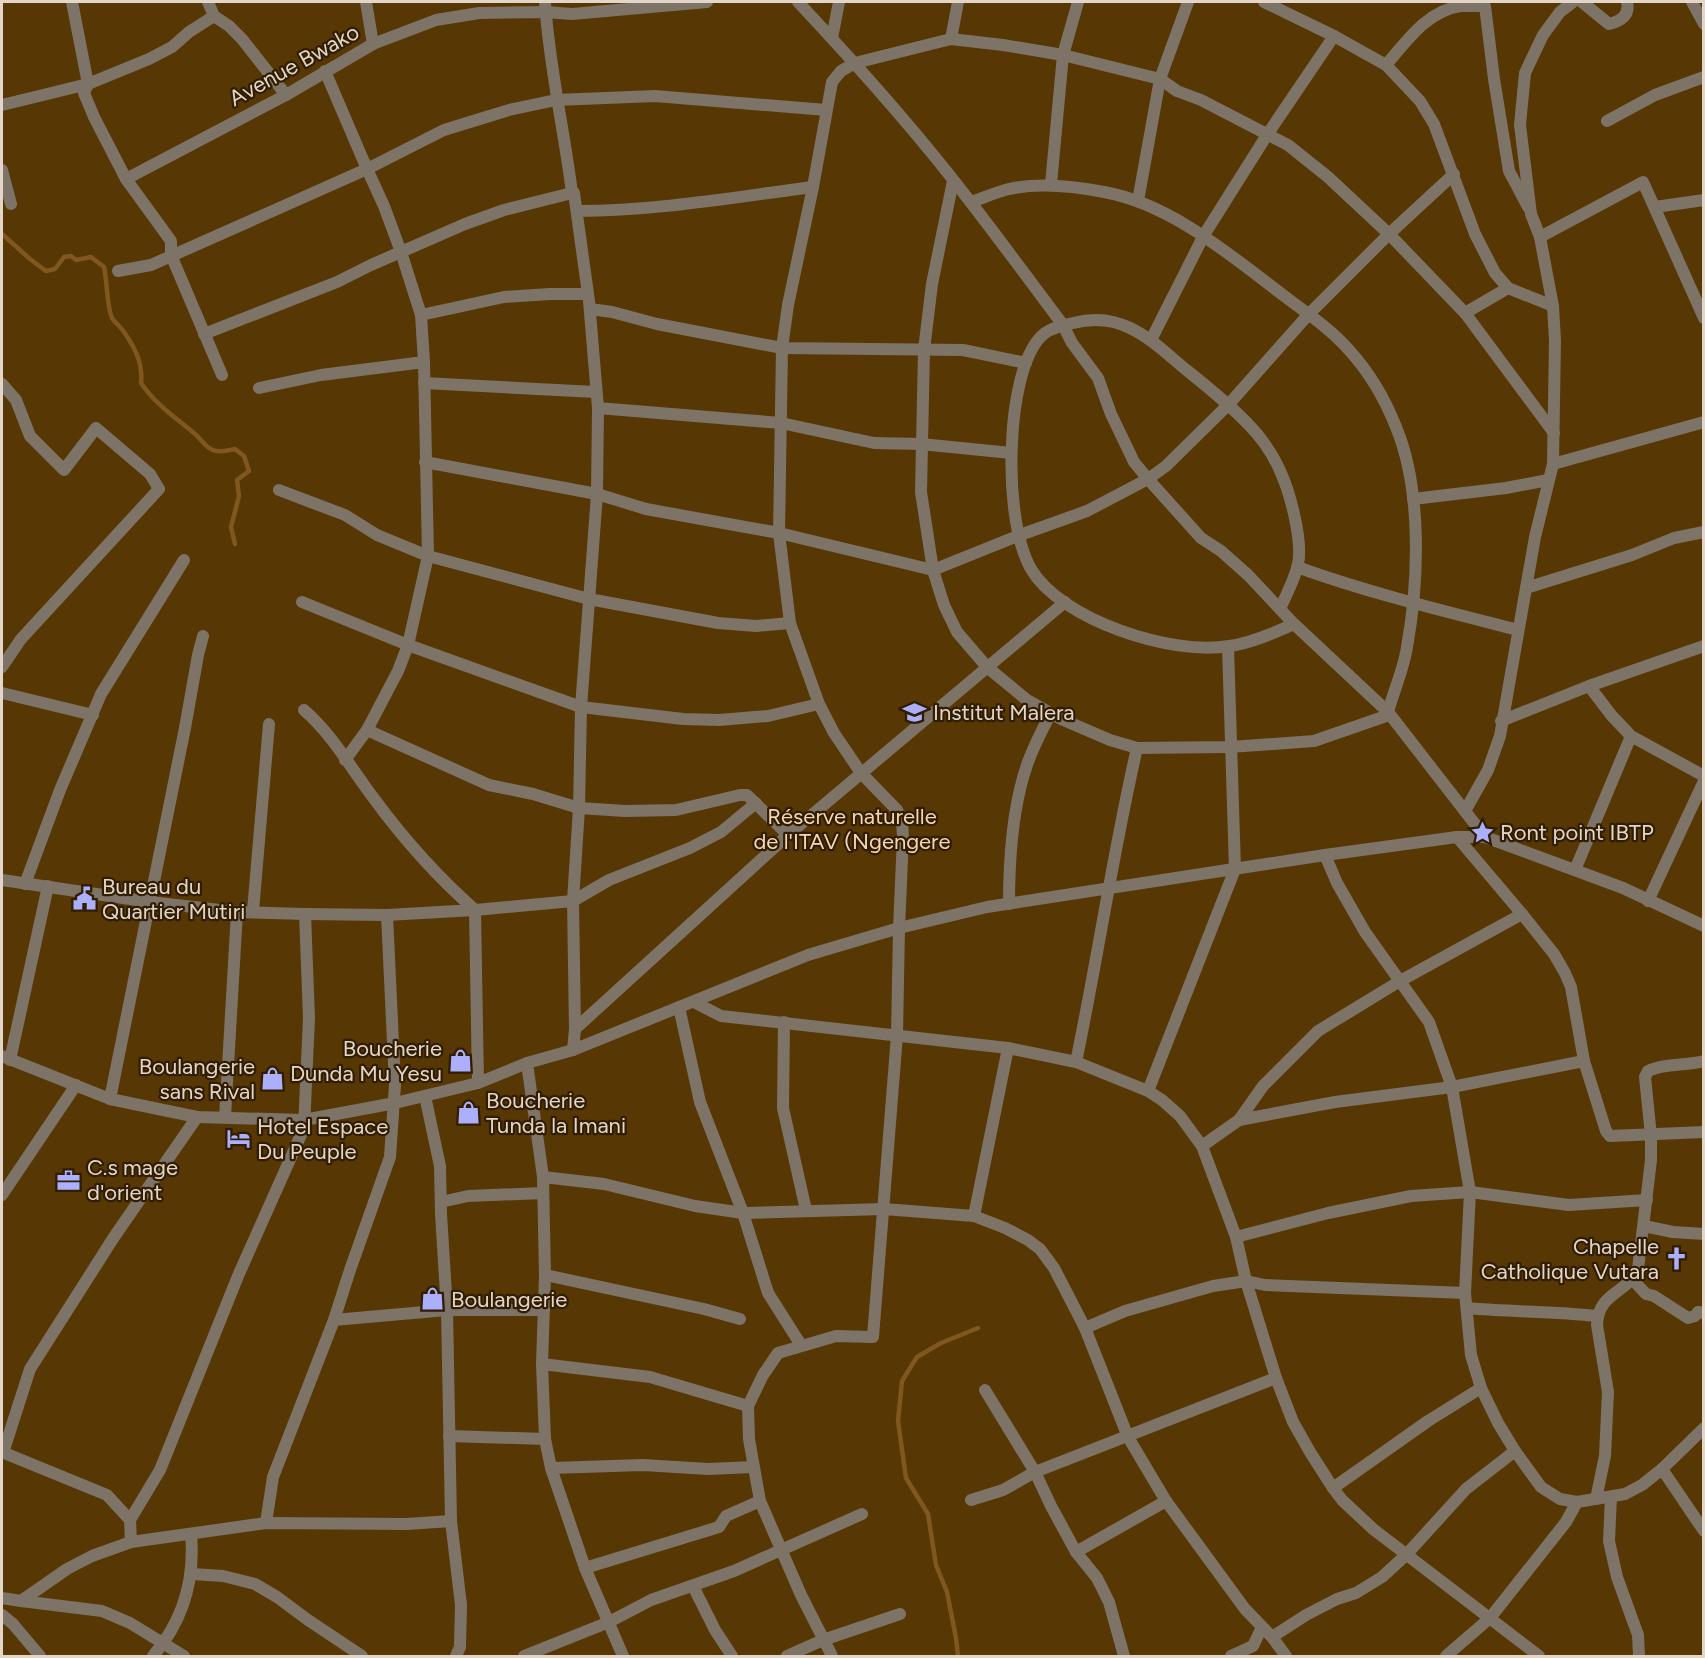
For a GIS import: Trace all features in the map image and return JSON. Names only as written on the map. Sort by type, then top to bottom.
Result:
[{"type":"street","points":[[72,2],[88,84],[84,93],[126,179],[171,241],[171,255],[222,375]]},
{"type":"street","points":[[208,2],[214,16],[230,26],[242,39],[286,95]]},
{"type":"street","points":[[366,2],[373,44]]},
{"type":"street","name":"Avenue Bwako","points":[[126,179],[286,95],[373,44],[436,20],[479,13],[545,7],[572,14],[707,2]]},
{"type":"street","points":[[798,2],[855,63],[971,202],[1063,325],[1072,343],[1098,378],[1111,414],[1134,462],[1148,480],[1201,538],[1221,551],[1248,574],[1294,624],[1388,713],[1485,837]]},
{"type":"street","points":[[832,38],[839,2]]},
{"type":"street","points":[[951,39],[958,2]]},
{"type":"street","points":[[1051,184],[1063,55],[1078,2]]},
{"type":"street","points":[[1138,201],[1160,79],[1188,2]]},
{"type":"street","points":[[1264,2],[1334,36],[1386,65],[1420,101],[1434,124],[1475,234],[1495,273],[1508,288],[1553,306]]},
{"type":"street","points":[[1532,214],[1520,125],[1525,74],[1543,35],[1560,12],[1573,2]]},
{"type":"street","points":[[1581,2],[1609,24],[1625,16],[1628,9],[1627,2]]},
{"type":"street","points":[[1692,2],[1704,24]]},
{"type":"street","points":[[1386,65],[1418,28],[1443,12],[1459,7],[1485,6],[1509,171],[1532,214],[1540,237],[1553,306],[1553,464],[1526,588],[1500,736],[1488,770],[1465,811]]},
{"type":"street","points":[[545,7],[556,100],[577,212],[590,309],[598,408],[597,494],[581,707],[579,808],[573,901],[575,1029],[573,1050]]},
{"type":"street","points":[[2,105],[88,84],[150,59],[172,47],[189,32],[214,16]]},
{"type":"street","points":[[1151,340],[1204,235],[1267,135],[1334,36]]},
{"type":"street","points":[[832,1656],[780,1550],[760,1501],[749,1439],[748,1406],[778,1353],[836,1336],[873,1337],[897,1035],[902,820],[897,810],[861,773],[834,734],[819,704],[790,623],[779,532],[782,348],[788,305],[832,82],[841,71],[855,63],[951,39],[1063,55],[1160,79],[1177,91],[1201,100],[1288,145],[1320,171],[1389,234],[1465,313],[1554,433]]},
{"type":"street","points":[[325,71],[402,252],[421,315],[424,362],[428,556],[408,645],[398,671],[367,730],[345,760]]},
{"type":"street","points":[[1607,121],[1655,94],[1704,77]]},
{"type":"street","points":[[118,272],[152,265],[367,169],[444,130],[509,110],[556,100],[655,96],[826,110]]},
{"type":"street","points":[[2,170],[11,204]]},
{"type":"street","points":[[425,462],[597,494],[646,509],[779,532],[933,570],[1087,511],[1148,480],[1166,466],[1229,404],[1308,315],[1389,234],[1454,174]]},
{"type":"street","points":[[953,181],[932,284],[924,350],[921,492],[933,570],[957,632],[987,667],[1027,700],[1110,740],[1137,748],[1230,747],[1314,741],[1388,713]]},
{"type":"street","points":[[1540,237],[1643,182],[1704,318]]},
{"type":"street","points":[[971,202],[1009,189],[1051,184],[1105,192],[1138,201],[1204,235],[1349,349],[1374,383],[1397,428],[1413,499],[1416,538],[1413,604],[1407,649],[1388,713]]},
{"type":"street","points":[[577,212],[739,198],[813,187]]},
{"type":"street","points":[[204,334],[337,282],[402,252],[504,210],[572,193]]},
{"type":"street","points":[[1655,207],[1704,200]]},
{"type":"street","points":[[1465,313],[1508,288]]},
{"type":"street","points":[[421,315],[504,297],[588,294]]},
{"type":"street","points":[[590,309],[782,348],[963,350],[1026,363]]},
{"type":"street","points":[[1280,609],[1297,567],[1298,547],[1295,518],[1281,472],[1255,431],[1229,404],[1151,340],[1129,327],[1107,320],[1084,320],[1063,325],[1043,334],[1026,363],[1016,400],[1011,453],[1013,503],[1020,535],[1030,567],[1042,583],[1065,602],[1108,627],[1145,640],[1192,647],[1228,647],[1273,634],[1294,624]]},
{"type":"street","points":[[259,388],[321,375],[424,362]]},
{"type":"street","points":[[423,383],[596,393]]},
{"type":"street","points":[[2,384],[16,400],[30,436],[64,470],[96,428],[150,474],[159,489],[21,639],[2,667]]},
{"type":"street","points":[[598,408],[781,423],[874,443],[921,444],[1011,453]]},
{"type":"street","points":[[1553,464],[1704,422]]},
{"type":"street","points":[[1413,499],[1506,488],[1548,480]]},
{"type":"street","points":[[279,490],[345,515],[377,534],[428,556],[589,599],[718,623],[756,626],[790,623]]},
{"type":"street","points":[[1526,588],[1632,555],[1674,538],[1704,532]]},
{"type":"street","points":[[25,884],[60,789],[101,694],[184,560]]},
{"type":"street","points":[[1297,567],[1347,585],[1413,604],[1518,630]]},
{"type":"street","points":[[302,602],[408,645],[581,707],[719,720],[768,716],[819,704]]},
{"type":"street","points":[[575,1029],[788,835],[1065,602]]},
{"type":"street","points":[[110,1099],[203,636]]},
{"type":"street","points":[[1501,721],[1589,686],[1704,645]]},
{"type":"street","points":[[1148,1090],[1235,869],[1228,647]]},
{"type":"street","points":[[1589,686],[1605,708],[1631,736],[1704,778],[1648,901]]},
{"type":"street","points":[[2,693],[93,715]]},
{"type":"street","points":[[304,710],[333,741],[377,803],[442,879],[475,910],[478,1083]]},
{"type":"street","points":[[1009,904],[1009,864],[1020,788],[1027,764],[1051,713]]},
{"type":"street","points":[[253,911],[269,724]]},
{"type":"street","points":[[367,730],[489,784],[579,808],[625,811],[676,810],[747,795],[788,835]]},
{"type":"street","points":[[1575,870],[1631,736]]},
{"type":"street","points":[[1076,1062],[1094,975],[1121,816],[1137,748]]},
{"type":"street","points":[[2,880],[150,902],[237,912],[387,915],[573,901],[609,880],[690,848],[721,831],[756,803]]},
{"type":"street","points":[[48,886],[6,1058],[110,1099],[197,1117],[304,1120],[395,1103],[478,1083],[527,1063],[573,1050],[808,955],[899,928],[1009,904],[1325,855],[1457,837],[1485,837],[1623,888],[1704,926]]},
{"type":"street","points":[[1457,837],[1554,954],[1568,980],[1584,1061],[1606,1131],[1610,1136],[1704,1132]]},
{"type":"street","points":[[1325,855],[1337,883],[1365,932],[1429,1022],[1452,1087],[1470,1192],[1465,1293],[1472,1355],[1481,1388],[1515,1451],[1541,1487],[1560,1499],[1577,1502],[1625,1494],[1642,1485],[1704,1428]]},
{"type":"street","points":[[225,1118],[237,912]]},
{"type":"street","points":[[131,1542],[130,1520],[160,1470],[238,1276],[304,1128],[309,1018],[306,914]]},
{"type":"street","points":[[1202,1146],[1239,1120],[1263,1086],[1318,1031],[1401,981],[1522,914]]},
{"type":"street","points":[[266,1523],[273,1477],[334,1320],[390,1157],[395,1103],[387,915]]},
{"type":"street","points":[[694,1002],[721,1016],[1008,1048],[1076,1062],[1148,1090],[1179,1116],[1202,1146],[1236,1237],[1246,1281],[1276,1378],[1293,1422],[1333,1488],[1342,1500],[1373,1529],[1539,1656]]},
{"type":"street","points":[[679,1007],[700,1102],[743,1213],[768,1293],[801,1345]]},
{"type":"street","points":[[784,1022],[783,1108],[806,1210]]},
{"type":"street","points":[[974,1216],[1008,1048]]},
{"type":"street","points":[[1239,1120],[1335,1102],[1452,1087],[1584,1061]]},
{"type":"street","points":[[1596,1499],[1605,1456],[1608,1392],[1597,1316],[1605,1300],[1633,1280],[1638,1269],[1647,1200],[1651,1136],[1645,1077],[1648,1071],[1655,1068],[1704,1061]]},
{"type":"street","points":[[527,1063],[543,1177],[545,1275],[542,1364],[546,1439],[551,1468],[585,1568],[623,1656]]},
{"type":"street","points":[[2,1195],[76,1085]]},
{"type":"street","points":[[425,1096],[440,1166],[447,1310],[451,1521],[461,1605],[460,1647],[456,1656]]},
{"type":"street","points":[[130,1520],[107,1495],[2,1453],[30,1369],[114,1237],[197,1117]]},
{"type":"street","points":[[543,1177],[604,1184],[695,1206],[743,1213],[884,1209],[974,1216],[1028,1240],[1040,1250],[1054,1268],[1086,1328],[1128,1437],[1166,1501],[1245,1609],[1272,1637],[1286,1656]]},
{"type":"street","points":[[1236,1237],[1328,1213],[1411,1196],[1470,1192],[1569,1205],[1647,1200]]},
{"type":"street","points":[[441,1202],[468,1196],[543,1193]]},
{"type":"street","points":[[1644,1227],[1704,1234]]},
{"type":"street","points":[[545,1275],[704,1309],[740,1319]]},
{"type":"street","points":[[1633,1280],[1646,1294],[1654,1296],[1688,1318],[1695,1316],[1698,1312],[1704,1313]]},
{"type":"street","points":[[1086,1328],[1125,1311],[1213,1286],[1246,1281],[1265,1285],[1465,1293]]},
{"type":"street","points":[[1467,1308],[1597,1316]]},
{"type":"street","points":[[334,1320],[447,1310],[544,1310]]},
{"type":"street","points":[[542,1364],[650,1377],[748,1406]]},
{"type":"street","points":[[971,1500],[1003,1490],[1035,1472],[1276,1378]]},
{"type":"street","points":[[1333,1488],[1428,1421],[1481,1388]]},
{"type":"street","points":[[985,1390],[1035,1472],[1076,1552],[1097,1578],[1109,1602],[1124,1656]]},
{"type":"street","points":[[448,1436],[546,1439]]},
{"type":"street","points":[[1272,1637],[1306,1615],[1337,1599],[1356,1593],[1382,1577],[1406,1555],[1466,1489],[1515,1451]]},
{"type":"street","points":[[551,1468],[643,1465],[708,1469],[753,1467]]},
{"type":"street","points":[[1662,1469],[1704,1531]]},
{"type":"street","points":[[1611,1497],[1609,1541],[1617,1576],[1638,1635],[1639,1656]]},
{"type":"street","points":[[585,1568],[719,1527],[726,1516],[760,1501]]},
{"type":"street","points":[[1076,1552],[1166,1501]]},
{"type":"street","points":[[1446,1656],[1490,1618],[1566,1522],[1577,1502]]},
{"type":"street","points":[[524,1656],[609,1622],[651,1600],[734,1571],[862,1514]]},
{"type":"street","points":[[21,1601],[67,1569],[92,1556],[131,1542],[266,1523],[407,1524],[451,1521]]},
{"type":"street","points":[[153,1656],[164,1644],[186,1597],[192,1574],[191,1534]]},
{"type":"street","points":[[192,1574],[223,1576],[255,1584],[362,1656]]},
{"type":"street","points":[[693,1586],[715,1630],[732,1656]]},
{"type":"street","points":[[2,1598],[102,1611],[130,1623],[184,1656]]},
{"type":"street","points":[[787,1656],[823,1640],[900,1614]]},
{"type":"street","points":[[2,1615],[13,1624],[39,1656]]},
{"type":"street","points":[[1231,1656],[1253,1646],[1262,1627]]},
{"type":"green space","name":"Réserve naturelle de l'ITAV (Ngengere","points":[[2,2],[1703,2],[1703,1656],[2,1656]]},
{"type":"waterway","points":[[2,234],[46,271],[55,269],[64,257],[71,256],[76,260],[91,257],[104,267],[112,318],[123,330],[135,350],[141,369],[141,383],[159,404],[210,449],[219,451],[235,449],[244,456],[249,471],[237,480],[239,496],[231,527],[235,544]]},
{"type":"waterway","points":[[958,1656],[947,1592],[936,1565],[928,1514],[906,1478],[898,1421],[902,1381],[917,1357],[941,1343],[978,1328]]},
{"type":"place","name":"Institut Malera","points":[[915,712]]},
{"type":"place","name":"Ront point IBTP","points":[[1482,832]]},
{"type":"place","name":"Bureau du Quartier Mutiri","points":[[84,899]]},
{"type":"place","name":"Boucherie Dunda Mu Yesu","points":[[460,1061]]},
{"type":"place","name":"Boulangerie sans Rival","points":[[273,1079]]},
{"type":"place","name":"Boucherie Tunda la Imani","points":[[468,1113]]},
{"type":"place","name":"Hotel Espace Du Peuple","points":[[239,1139]]},
{"type":"place","name":"C.s mage d'orient","points":[[69,1180]]},
{"type":"place","name":"Chapelle Catholique Vutara","points":[[1677,1259]]},
{"type":"place","name":"Boulangerie","points":[[433,1299]]}]
